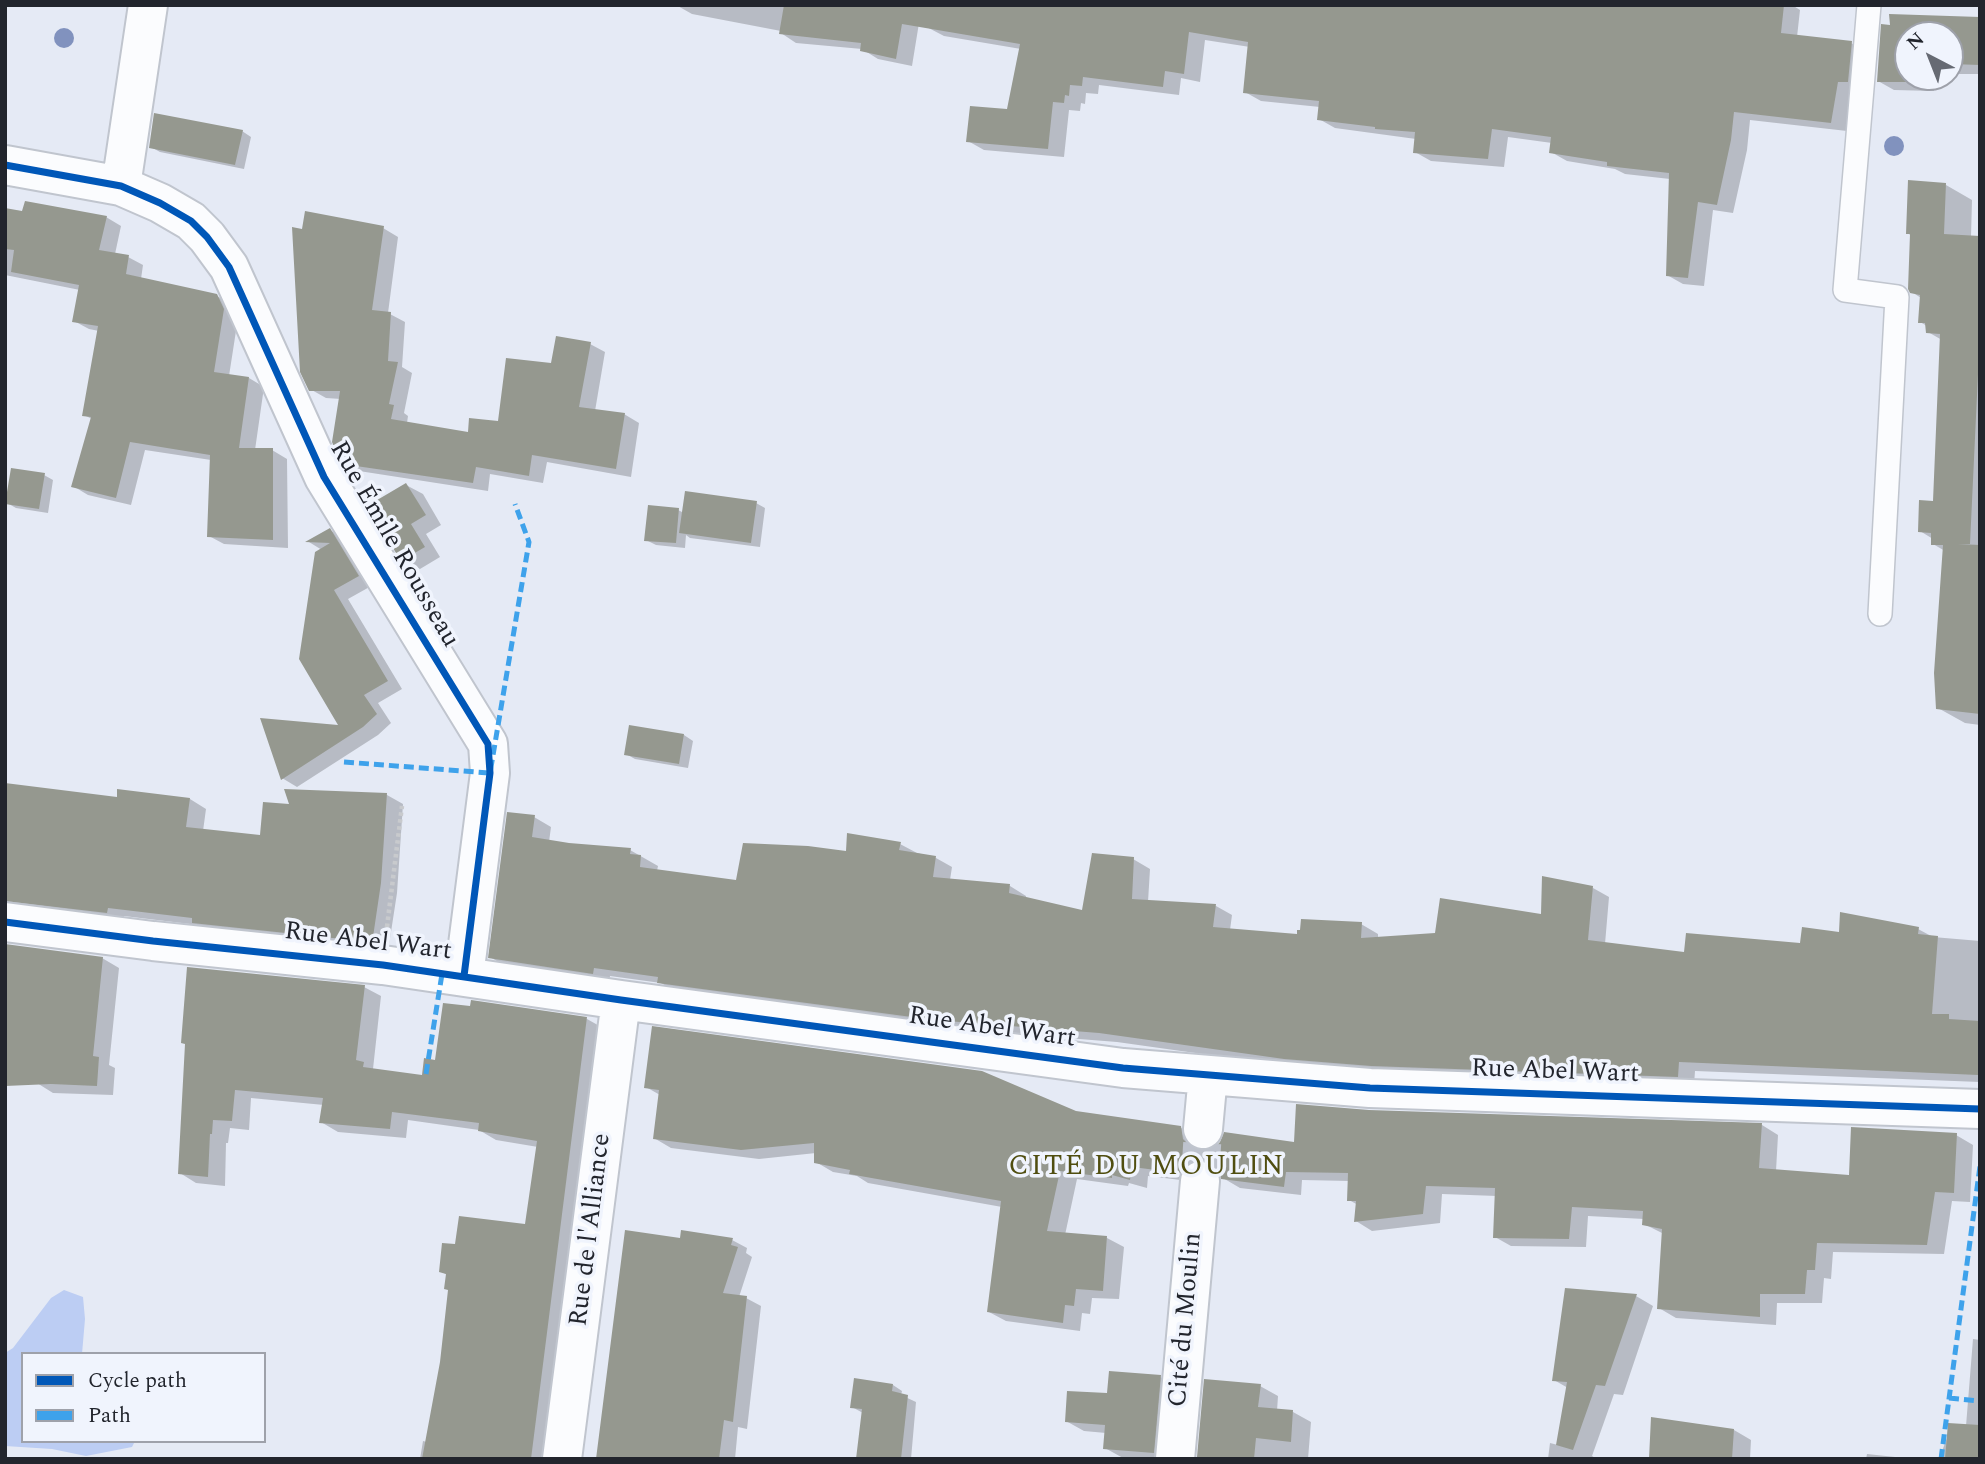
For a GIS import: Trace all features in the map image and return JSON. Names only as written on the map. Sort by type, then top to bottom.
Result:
[{"type":"street","points":[[121,186],[148,5]]},
{"type":"street","name":"Rue Émile Rousseau","points":[[5,165],[121,186],[160,203],[191,221],[207,237],[229,267],[324,477],[488,744],[490,773],[464,976]]},
{"type":"street","name":"Rue Abel Wart","points":[[5,922],[383,965],[1123,1068],[1370,1088],[1980,1110]]},
{"type":"street","name":"Rue de l'Alliance","points":[[562,1459],[621,1000]]},
{"type":"street","points":[[1203,1129],[1208,1075]]},
{"type":"street","name":"Cité du Moulin","points":[[1175,1459],[1200,1181]]},
{"type":"lane","points":[[1869,5],[1845,290],[1897,297],[1880,614]]},
{"type":"path","points":[[383,965],[402,806]]},
{"type":"shaded area","points":[[64,1290],[83,1297],[85,1319],[82,1352],[21,1352],[21,1443],[134,1443],[132,1447],[86,1456],[52,1449],[5,1446],[5,1353],[13,1348],[51,1298]]},
{"type":"building","points":[[784,5],[1784,5],[1781,33],[1852,41],[1848,82],[1838,82],[1831,123],[1734,112],[1717,205],[1698,202],[1688,278],[1666,276],[1669,173],[1607,166],[1607,162],[1549,153],[1551,137],[1492,129],[1488,159],[1413,153],[1415,132],[1317,120],[1319,101],[1243,93],[1248,42],[1189,32],[1184,74],[1165,71],[1163,87],[1083,77],[1082,86],[1070,85],[1069,96],[1065,95],[1064,103],[1053,102],[1048,149],[966,142],[970,106],[1007,109],[1020,44],[902,24],[896,59],[860,51],[861,43],[779,34]]},
{"type":"building","points":[[1889,14],[1980,17],[1980,65],[1964,64],[1964,21],[1894,21],[1894,82],[1877,82],[1881,24],[1890,25]]},
{"type":"building","points":[[154,113],[243,130],[235,165],[149,148]]},
{"type":"building","points":[[1908,180],[1946,183],[1944,234],[1980,236],[1980,332],[1970,544],[1958,544],[1980,545],[1980,714],[1936,709],[1934,673],[1943,545],[1931,545],[1931,533],[1918,532],[1919,500],[1933,501],[1940,334],[1926,333],[1925,323],[1918,323],[1920,295],[1910,293],[1908,289]]},
{"type":"building","points":[[25,201],[107,216],[99,250],[129,255],[126,274],[217,294],[224,309],[214,372],[249,377],[239,448],[273,448],[273,540],[207,537],[210,455],[130,442],[116,498],[71,487],[91,417],[82,416],[98,326],[72,322],[79,285],[11,272],[14,250],[5,249],[5,208],[22,211]]},
{"type":"building","points":[[305,211],[384,226],[372,310],[391,312],[388,361],[398,362],[389,404],[394,405],[391,419],[468,432],[469,418],[498,421],[506,358],[551,363],[556,336],[591,342],[579,407],[625,413],[616,469],[532,455],[529,476],[476,467],[473,483],[342,464],[332,442],[340,391],[309,391],[300,372],[292,227],[302,229]]},
{"type":"building","points":[[11,468],[45,473],[39,509],[5,504]]},
{"type":"building","points":[[406,483],[426,515],[411,524],[425,547],[401,561],[367,506]]},
{"type":"building","points":[[685,491],[757,501],[751,543],[679,533]]},
{"type":"building","points":[[648,505],[679,508],[676,543],[644,541]]},
{"type":"building","points":[[330,528],[359,576],[334,590],[388,681],[364,695],[377,714],[363,727],[281,780],[260,718],[338,725],[299,659],[315,552],[330,543],[305,542]]},
{"type":"building","points":[[629,725],[684,734],[679,764],[624,755]]},
{"type":"building","points":[[5,783],[117,797],[117,789],[190,798],[186,827],[260,835],[263,802],[289,804],[284,789],[387,793],[381,883],[373,937],[370,942],[192,923],[192,918],[108,908],[107,913],[5,901]]},
{"type":"building","points":[[507,812],[535,815],[532,837],[631,848],[630,854],[641,855],[640,867],[736,880],[743,843],[846,851],[847,833],[901,842],[899,850],[936,856],[933,877],[1010,884],[1009,893],[1082,910],[1092,853],[1134,857],[1132,899],[1216,904],[1213,927],[1297,934],[1301,919],[1362,922],[1361,938],[1435,933],[1440,898],[1541,914],[1542,876],[1593,886],[1588,940],[1684,952],[1686,933],[1800,943],[1802,927],[1839,932],[1840,912],[1919,927],[1918,934],[1938,936],[1932,1014],[1949,1014],[1949,1019],[1980,1021],[1978,1075],[1679,1062],[1678,1077],[1371,1066],[1284,1059],[1099,1033],[934,1020],[657,983],[658,977],[594,968],[593,974],[488,958]]},
{"type":"building","points":[[5,944],[103,957],[93,1056],[99,1057],[97,1086],[5,1086]]},
{"type":"building","points":[[187,967],[365,985],[356,1060],[364,1062],[363,1067],[422,1075],[424,1058],[435,1060],[443,1003],[470,1006],[471,1000],[587,1017],[531,1459],[422,1459],[440,1362],[448,1290],[444,1289],[446,1274],[439,1272],[442,1243],[455,1244],[459,1216],[525,1224],[537,1141],[478,1131],[479,1123],[392,1112],[390,1129],[319,1123],[323,1098],[235,1090],[232,1121],[213,1120],[208,1177],[178,1174],[185,1044],[181,1043]]},
{"type":"building","points":[[652,1026],[982,1071],[1076,1111],[1181,1126],[1183,1139],[1191,1147],[1202,1151],[1213,1149],[1224,1132],[1294,1142],[1296,1104],[1369,1110],[1762,1123],[1759,1168],[1849,1175],[1851,1127],[1957,1133],[1954,1193],[1935,1192],[1927,1245],[1817,1243],[1815,1270],[1807,1270],[1805,1294],[1760,1294],[1760,1317],[1657,1309],[1662,1229],[1642,1225],[1643,1211],[1572,1207],[1569,1239],[1493,1238],[1495,1188],[1426,1186],[1423,1214],[1354,1222],[1356,1201],[1347,1201],[1348,1173],[1286,1172],[1284,1187],[1221,1179],[1213,1164],[1201,1159],[1190,1162],[1180,1173],[1132,1167],[1130,1180],[1112,1175],[1112,1178],[1060,1171],[1047,1231],[1107,1236],[1103,1291],[1076,1289],[1074,1306],[1065,1305],[1063,1323],[987,1312],[1001,1201],[849,1174],[850,1170],[814,1163],[814,1143],[741,1150],[653,1139],[659,1090],[644,1088]]},
{"type":"building","points":[[625,1230],[680,1238],[681,1230],[733,1238],[731,1245],[738,1247],[723,1293],[747,1296],[733,1422],[724,1420],[719,1459],[596,1459]]},
{"type":"building","points":[[1565,1288],[1637,1294],[1605,1386],[1596,1385],[1573,1450],[1556,1445],[1567,1382],[1552,1381]]},
{"type":"building","points":[[1109,1371],[1161,1375],[1154,1453],[1103,1449],[1105,1425],[1065,1422],[1067,1391],[1107,1393]]},
{"type":"building","points":[[854,1378],[893,1384],[892,1391],[908,1395],[901,1459],[856,1459],[862,1409],[850,1408]]},
{"type":"building","points":[[1204,1379],[1261,1384],[1258,1407],[1293,1410],[1291,1442],[1256,1438],[1254,1459],[1197,1457]]},
{"type":"building","points":[[1651,1417],[1734,1429],[1732,1459],[1649,1459]]},
{"type":"building","points":[[1948,1423],[1980,1425],[1980,1459],[1945,1459]]},
{"type":"tunnel","points":[[1200,1181],[1203,1129]]},
{"type":"marked path","points":[[344,762],[490,773],[529,542],[515,504]]},
{"type":"marked path","points":[[426,1074],[442,974]]},
{"type":"marked path","points":[[1941,1459],[1980,1166]]},
{"type":"marked path","points":[[1949,1398],[1980,1401]]},
{"type":"cycle path","points":[[5,165],[121,186],[160,203],[191,221],[207,237],[229,267],[324,477],[488,744],[490,773],[464,976]]},
{"type":"cycle path","points":[[5,922],[153,941],[383,965],[1123,1068],[1370,1088],[1980,1109]]},
{"type":"district","name":"CITÉ DU MOULIN","points":[[1147,1169]]}]
